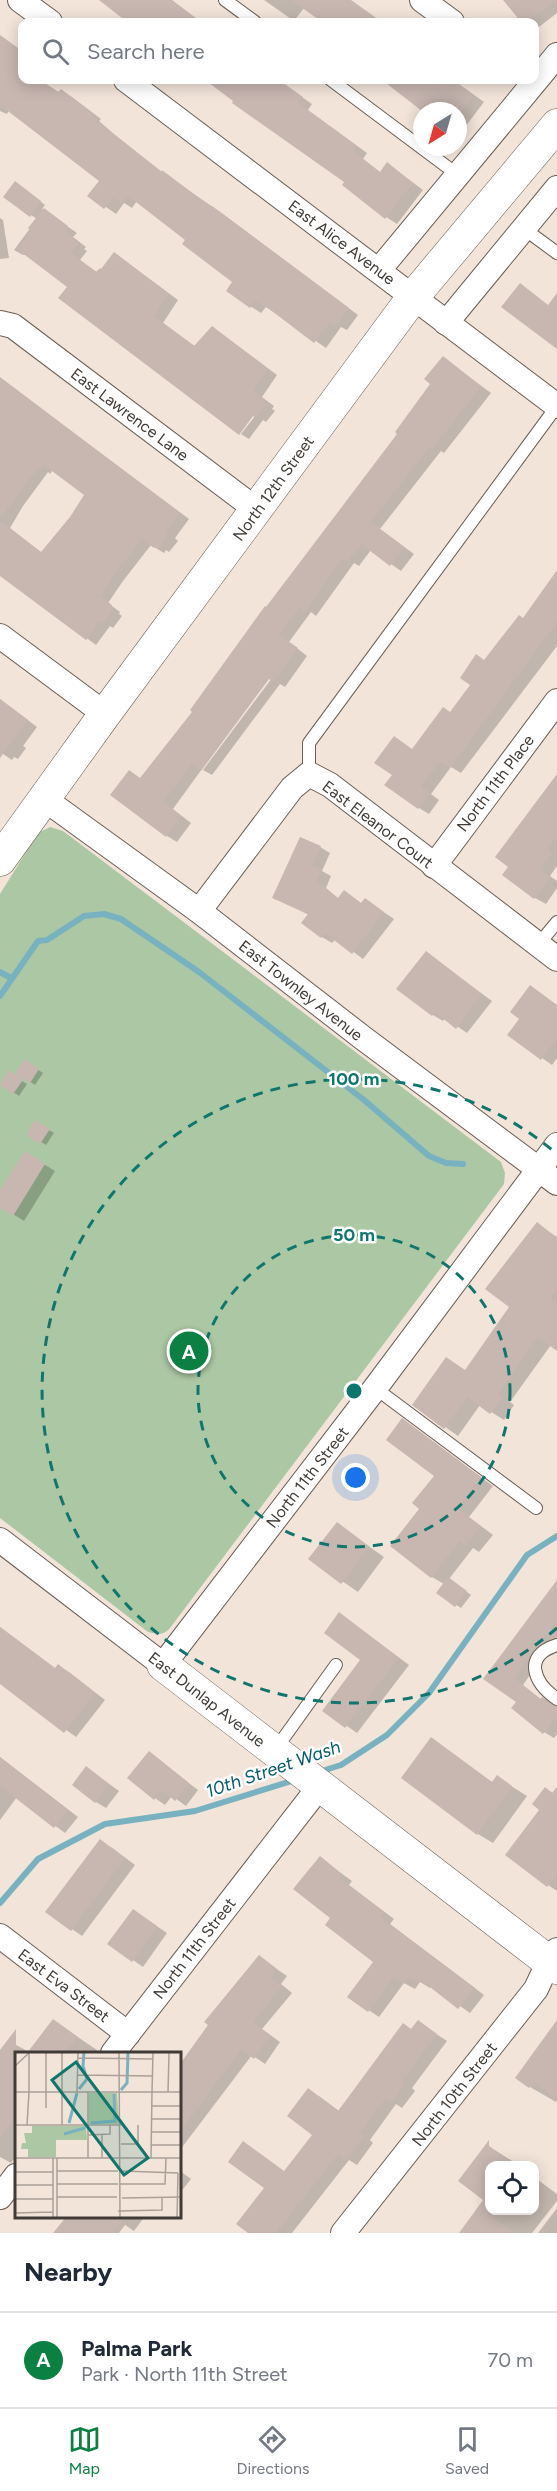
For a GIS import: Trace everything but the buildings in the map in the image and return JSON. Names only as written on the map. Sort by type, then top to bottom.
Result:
[{"type":"street","points":[[20,0],[45,18]]},
{"type":"street","points":[[422,0],[447,18]]},
{"type":"street","points":[[539,73],[557,55]]},
{"type":"street","name":"East Alice Avenue","points":[[131,84],[557,406]]},
{"type":"street","points":[[379,270],[458,175],[529,84]]},
{"type":"street","name":"North 12th Street","points":[[0,860],[43,798],[413,297],[557,125]]},
{"type":"street","points":[[446,323],[557,188]]},
{"type":"street","name":"East Lawrence Lane","points":[[0,323],[14,326],[257,510]]},
{"type":"street","points":[[0,636],[105,714]]},
{"type":"street","name":"North 11th Place","points":[[434,866],[557,701]]},
{"type":"street","name":"East Eleanor Court","points":[[199,911],[292,788],[309,774],[330,785],[548,952]]},
{"type":"street","name":"East Townley Avenue","points":[[43,798],[199,911],[363,1038],[548,1176]]},
{"type":"street","name":"North 11th Street","points":[[163,1665],[375,1388],[548,1176],[557,1145]]},
{"type":"street","name":"East Dunlap Avenue","points":[[0,1540],[320,1786],[554,1960]]},
{"type":"street","name":"North 11th Street","points":[[114,2052],[320,1786]]},
{"type":"street","name":"East Eva Street","points":[[0,1936],[128,2034]]},
{"type":"street","name":"North 10th Street","points":[[344,2233],[536,1989],[554,1960]]},
{"type":"street","points":[[0,2197],[15,2177]]},
{"type":"lane","points":[[225,0],[250,18]]},
{"type":"lane","points":[[336,84],[458,175]]},
{"type":"lane","points":[[523,228],[557,252]]},
{"type":"lane","points":[[309,774],[309,743],[557,406]]},
{"type":"lane","points":[[548,952],[557,922]]},
{"type":"lane","points":[[375,1388],[536,1508]]},
{"type":"lane","points":[[557,1645],[547,1648],[537,1661],[535,1668],[540,1684],[557,1699]]},
{"type":"lane","points":[[274,1751],[336,1665]]},
{"type":"green space","points":[[50,827],[63,831],[501,1162],[505,1173],[504,1184],[170,1628],[160,1634],[148,1632],[0,1518],[0,894],[35,838],[40,832]]},
{"type":"waterway","points":[[0,996],[38,941],[47,940],[84,916],[104,914],[121,919],[199,972],[364,1100],[429,1156],[446,1163],[463,1164]]},
{"type":"waterway","points":[[0,972],[11,978]]},
{"type":"waterway","name":"10th Street Wash","points":[[319,1772],[341,1765],[387,1735],[429,1693],[527,1555],[557,1536]]},
{"type":"waterway","name":"10th Street Wash","points":[[0,1903],[38,1859],[105,1824],[195,1811],[295,1780]]},
{"type":"place","name":"Palma Park","points":[[189,1351]]}]
